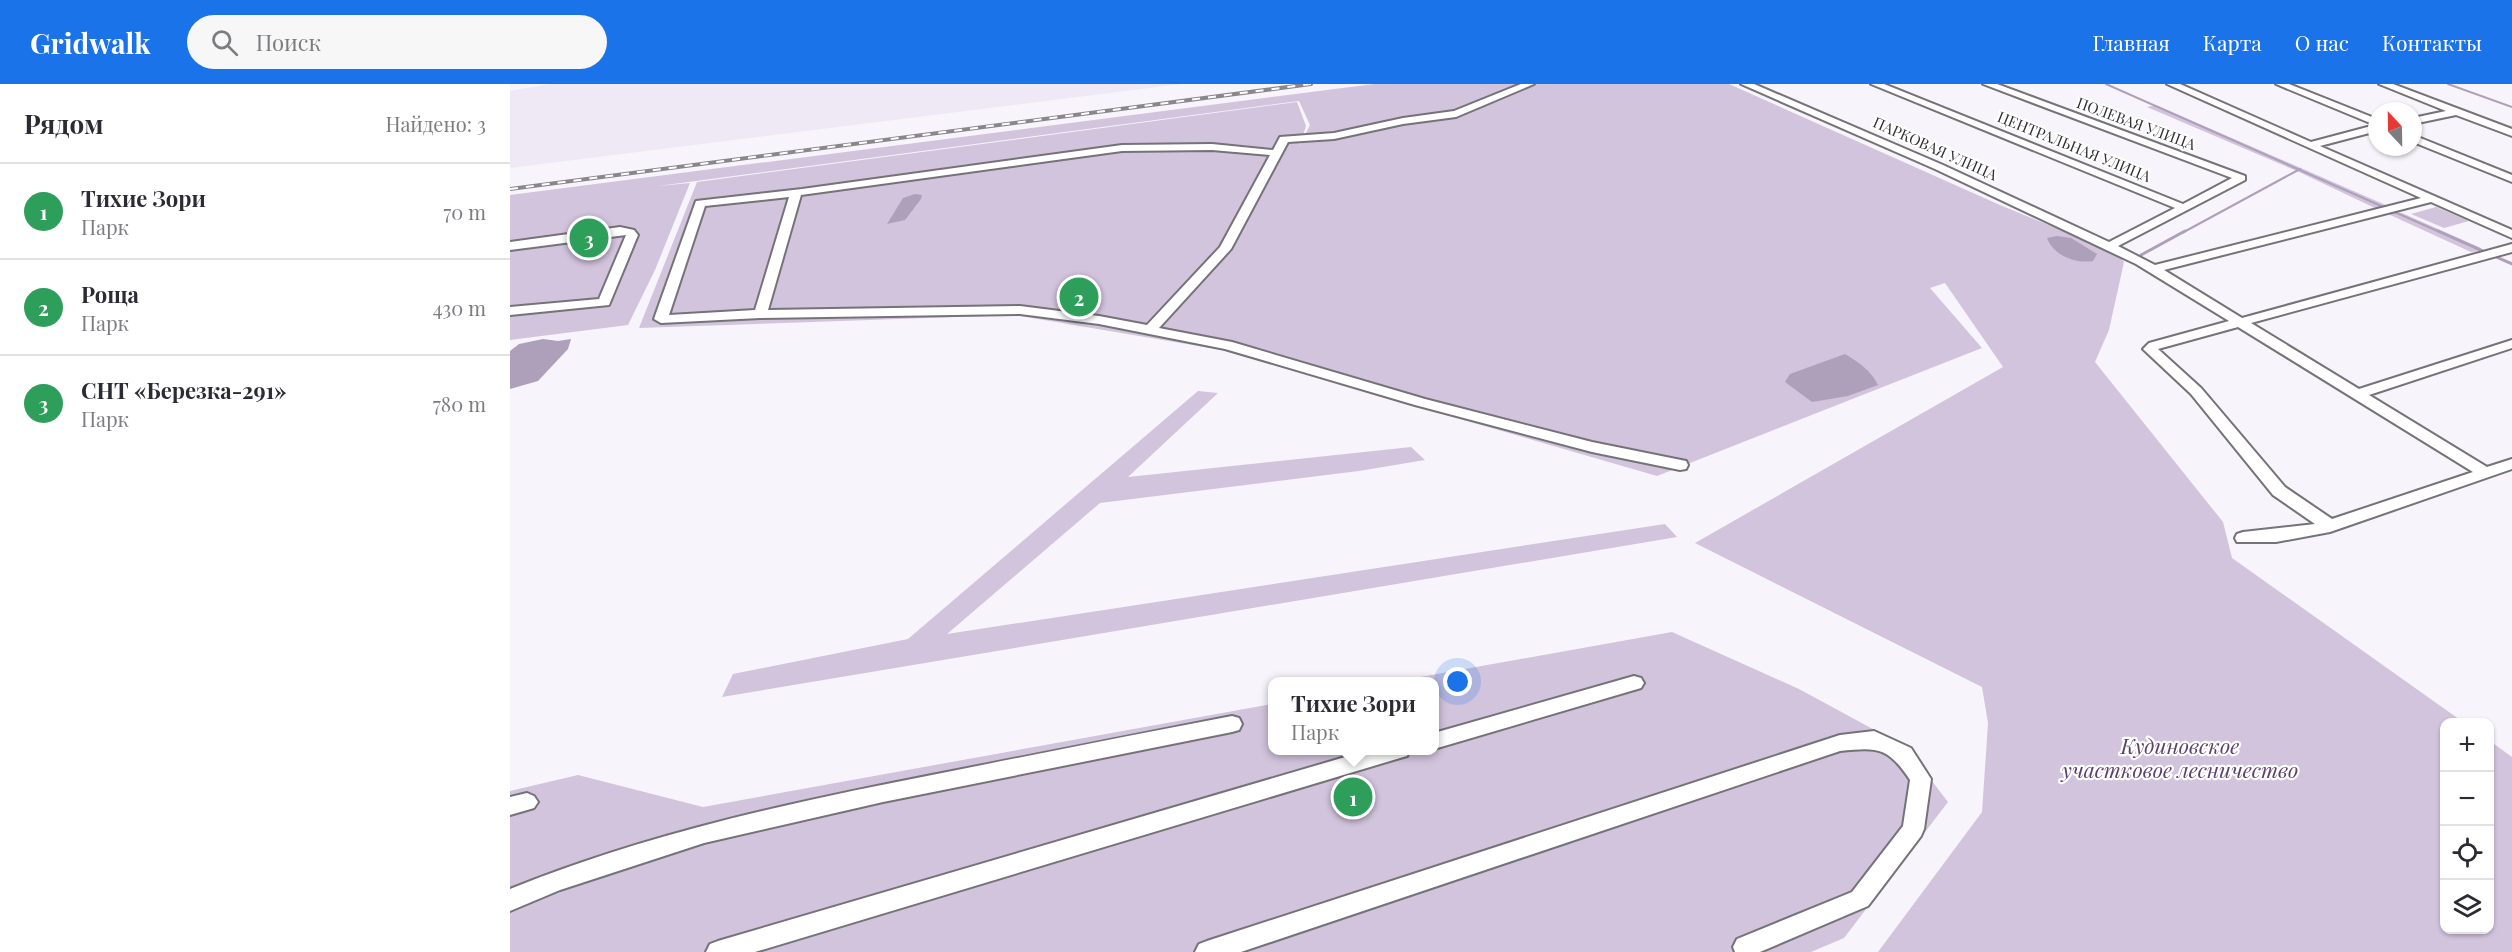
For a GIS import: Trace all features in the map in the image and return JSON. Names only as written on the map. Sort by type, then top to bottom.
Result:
[{"type":"street","points":[[1149,330],[1224,249],[1284,140],[1334,136],[1403,121],[1456,114],[1529,84]]},
{"type":"street","name":"ПАРКОВАЯ УЛИЦА","points":[[1746,84],[1928,162],[2110,246],[2154,269],[2486,473]]},
{"type":"street","name":"ЦЕНТРАЛЬНАЯ УЛИЦА","points":[[1876,84],[2184,207]]},
{"type":"street","name":"ПОЛЕВАЯ УЛИЦА","points":[[1988,84],[2241,178],[2184,207]]},
{"type":"street","points":[[2172,84],[2512,234]]},
{"type":"street","points":[[2282,84],[2368,119]]},
{"type":"street","points":[[2384,84],[2512,133]]},
{"type":"street","points":[[2422,119],[2457,112]]},
{"type":"street","points":[[2310,145],[2368,130]]},
{"type":"street","points":[[2422,142],[2512,179]]},
{"type":"street","points":[[1277,153],[1212,147],[1122,148],[796,193],[700,203],[661,319],[760,314],[1020,310],[1227,345],[1431,405],[1592,447],[1680,465]]},
{"type":"street","points":[[760,314],[796,193]]},
{"type":"street","points":[[2154,269],[2431,200]]},
{"type":"street","points":[[2110,246],[2184,207]]},
{"type":"street","points":[[510,246],[620,231],[630,232],[632,235],[604,302],[510,311]]},
{"type":"street","points":[[2330,526],[2279,491],[2190,385],[2150,349],[2239,322],[2512,248]]},
{"type":"street","points":[[2357,394],[2512,344]]},
{"type":"street","points":[[2243,538],[2302,533],[2330,526],[2512,464]]},
{"type":"street","points":[[1439,740],[1634,683]]},
{"type":"street","points":[[510,900],[556,882],[704,833],[883,793],[1232,724]]},
{"type":"street","points":[[1207,952],[1840,743],[1874,739],[1904,754],[1921,779],[1913,829],[1860,899],[1745,947]]},
{"type":"street","points":[[718,952],[1095,838],[1383,755]]},
{"type":"shaded area","points":[[550,84],[1181,84],[510,168],[510,91]]},
{"type":"shaded area","points":[[915,194],[922,195],[921,199],[905,220],[887,224],[903,198]]},
{"type":"shaded area","points":[[2057,236],[2071,238],[2097,254],[2093,261],[2086,262],[2066,257],[2055,250],[2047,238]]},
{"type":"shaded area","points":[[543,339],[558,341],[571,339],[568,349],[538,381],[510,389],[510,351],[519,344]]},
{"type":"shaded area","points":[[1845,354],[1868,371],[1878,385],[1848,396],[1812,402],[1785,382],[1790,374]]},
{"type":"green space","name":"Кудиновское участковое лесничество","points":[[1374,84],[1729,84],[2000,205],[2117,253],[2124,262],[2109,330],[2095,362],[2223,522],[2232,558],[2457,718],[2440,718],[2440,934],[2494,934],[2494,744],[2512,757],[2512,952],[1878,952],[1982,812],[1988,723],[1982,687],[1695,543],[2003,367],[1945,283],[1930,288],[1982,348],[1657,476],[1222,350],[1014,315],[639,328],[697,182],[1297,102],[1306,126],[1299,147],[1310,125],[1299,101],[658,186],[690,183],[655,270],[628,325],[510,340],[510,195]]},
{"type":"green space","points":[[2156,105],[2388,206],[2377,209],[2299,172],[2147,107]]},
{"type":"green space","points":[[2436,207],[2469,221],[2444,228],[2411,214]]},
{"type":"green space","points":[[2402,213],[2481,248],[2481,251],[2471,252],[2388,214]]},
{"type":"green space","points":[[1198,391],[1218,393],[1128,477],[1411,447],[1425,460],[1359,471],[1100,503],[947,634],[1665,524],[1677,537],[722,697],[733,674],[908,639]]},
{"type":"green space","points":[[1672,632],[1799,689],[1906,747],[1948,802],[1844,938],[1811,952],[510,952],[510,791],[578,775],[703,807],[1268,705],[1268,755],[1439,755],[1439,677],[1420,677]]},
{"type":"waterway","points":[[2106,84],[2299,170]]},
{"type":"waterway","points":[[2448,84],[2512,107]]},
{"type":"waterway","points":[[2182,233],[2299,170]]},
{"type":"waterway","points":[[2299,170],[2442,233]]},
{"type":"waterway","points":[[2141,255],[2185,231]]},
{"type":"waterway","points":[[2438,231],[2512,264]]},
{"type":"railway","points":[[510,189],[1311,84]]},
{"type":"place","name":"СНТ «Березка-291»","points":[[589,238]]},
{"type":"place","name":"Роща","points":[[1079,297]]},
{"type":"place","name":"Тихие Зори","points":[[1353,797]]}]
